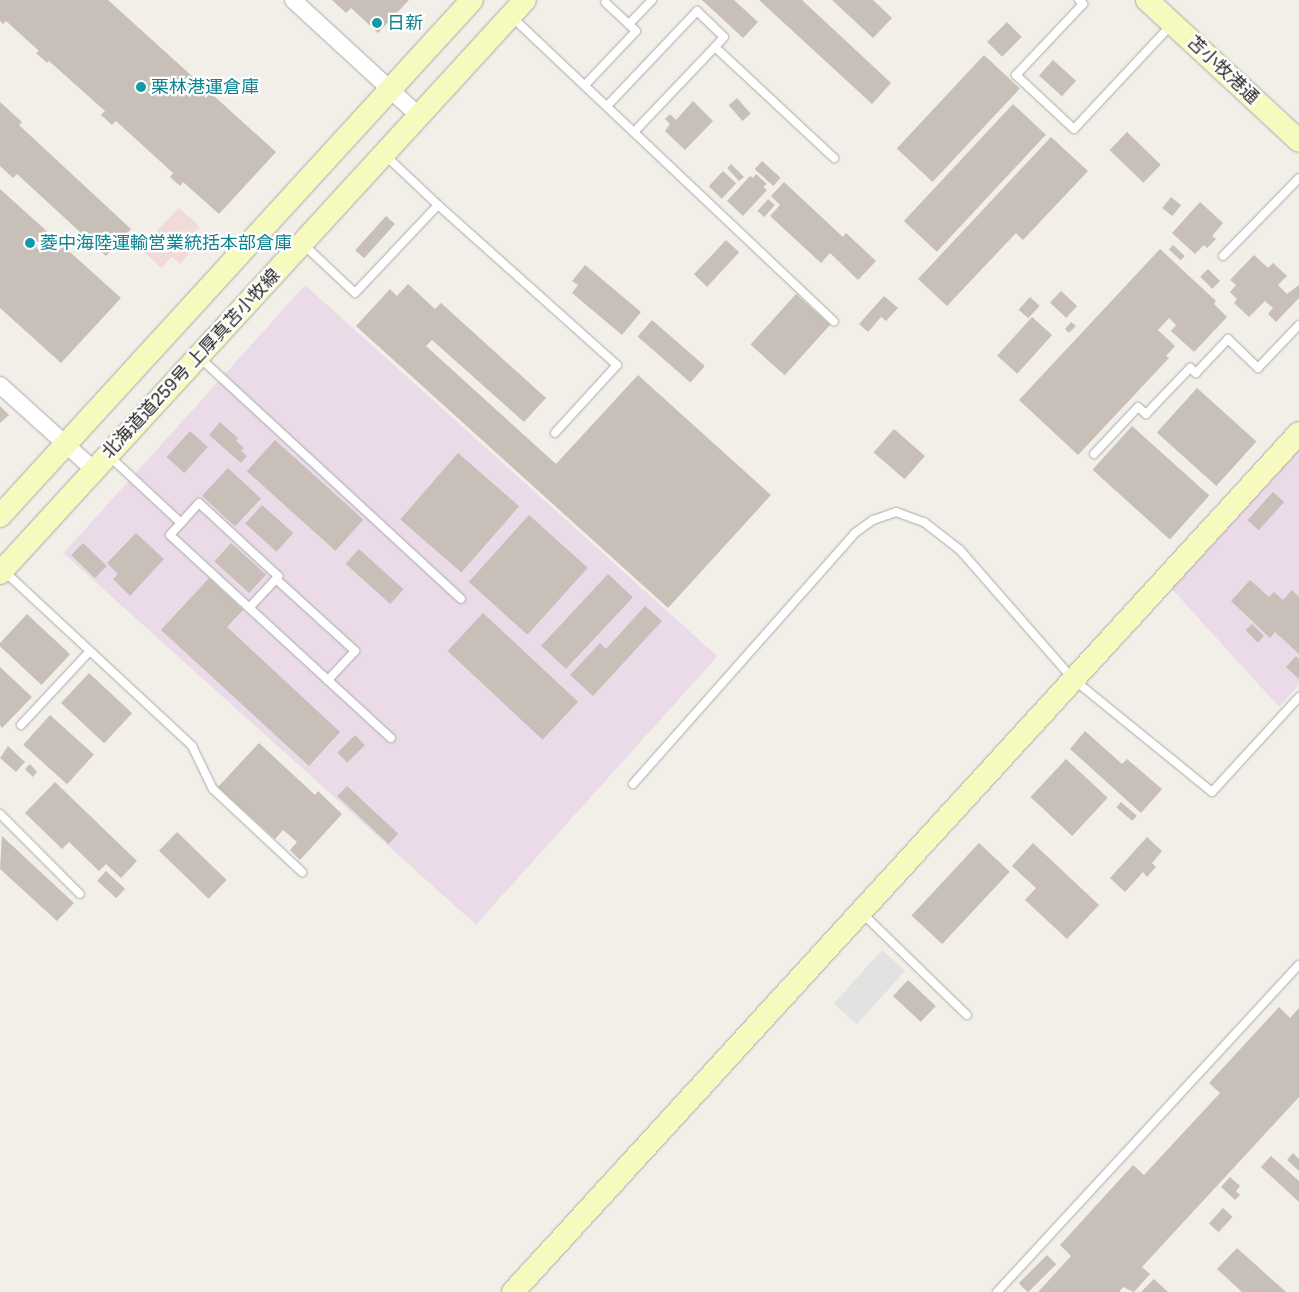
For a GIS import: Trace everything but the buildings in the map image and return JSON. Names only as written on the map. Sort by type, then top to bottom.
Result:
[{"type":"main road","name":"北海道道259号 上厚真苫小牧線","points":[[0,516],[472,0]]},
{"type":"main road","name":"苫小牧港通","points":[[1147,0],[1299,141]]},
{"type":"main road","name":"北海道道259号 上厚真苫小牧線","points":[[1,571],[518,8]]},
{"type":"main road","points":[[513,1292],[1299,433]]},
{"type":"street","points":[[294,0],[419,116]]},
{"type":"street","points":[[0,384],[66,444],[101,462]]},
{"type":"lane","points":[[629,24],[652,0]]},
{"type":"lane","points":[[1079,0],[1083,4],[1016,75],[1074,128],[1172,23]]},
{"type":"lane","points":[[585,85],[636,31],[605,2]]},
{"type":"lane","points":[[518,8],[585,85],[834,321]]},
{"type":"lane","points":[[607,106],[697,11],[724,37],[634,132]]},
{"type":"lane","points":[[715,47],[834,158]]},
{"type":"lane","points":[[384,154],[438,205],[617,365],[555,433]]},
{"type":"lane","points":[[1223,256],[1299,178]]},
{"type":"lane","points":[[302,243],[355,293],[438,205]]},
{"type":"lane","points":[[1094,454],[1138,406],[1146,414],[1190,368],[1196,373],[1228,340],[1258,368],[1299,324]]},
{"type":"lane","points":[[198,356],[461,599]]},
{"type":"lane","points":[[101,462],[181,523]]},
{"type":"lane","points":[[328,680],[355,651],[199,503],[170,535],[390,738]]},
{"type":"lane","points":[[633,784],[855,533],[873,520],[896,512],[924,522],[960,550],[1073,679],[1212,792],[1299,697]]},
{"type":"lane","points":[[1,571],[90,650],[192,746],[213,789],[302,872]]},
{"type":"lane","points":[[249,608],[276,578]]},
{"type":"lane","points":[[21,725],[90,650]]},
{"type":"lane","points":[[0,814],[80,894]]},
{"type":"lane","points":[[861,912],[967,1015]]},
{"type":"lane","points":[[996,1292],[1299,965]]},
{"type":"shaded area","points":[[179,208],[200,227],[182,246],[190,253],[180,264],[172,257],[161,268],[140,248]]},
{"type":"shaded area","points":[[305,285],[717,656],[476,925],[63,553]]},
{"type":"shaded area","points":[[1299,449],[1299,685],[1279,707],[1171,588]]},
{"type":"shaded area","points":[[882,950],[905,971],[857,1024],[834,1004]]},
{"type":"place","name":"日新","points":[[377,23]]},
{"type":"place","name":"栗林港運倉庫","points":[[141,87]]},
{"type":"place","name":"菱中海陸運輸営業統括本部倉庫","points":[[30,243]]}]
